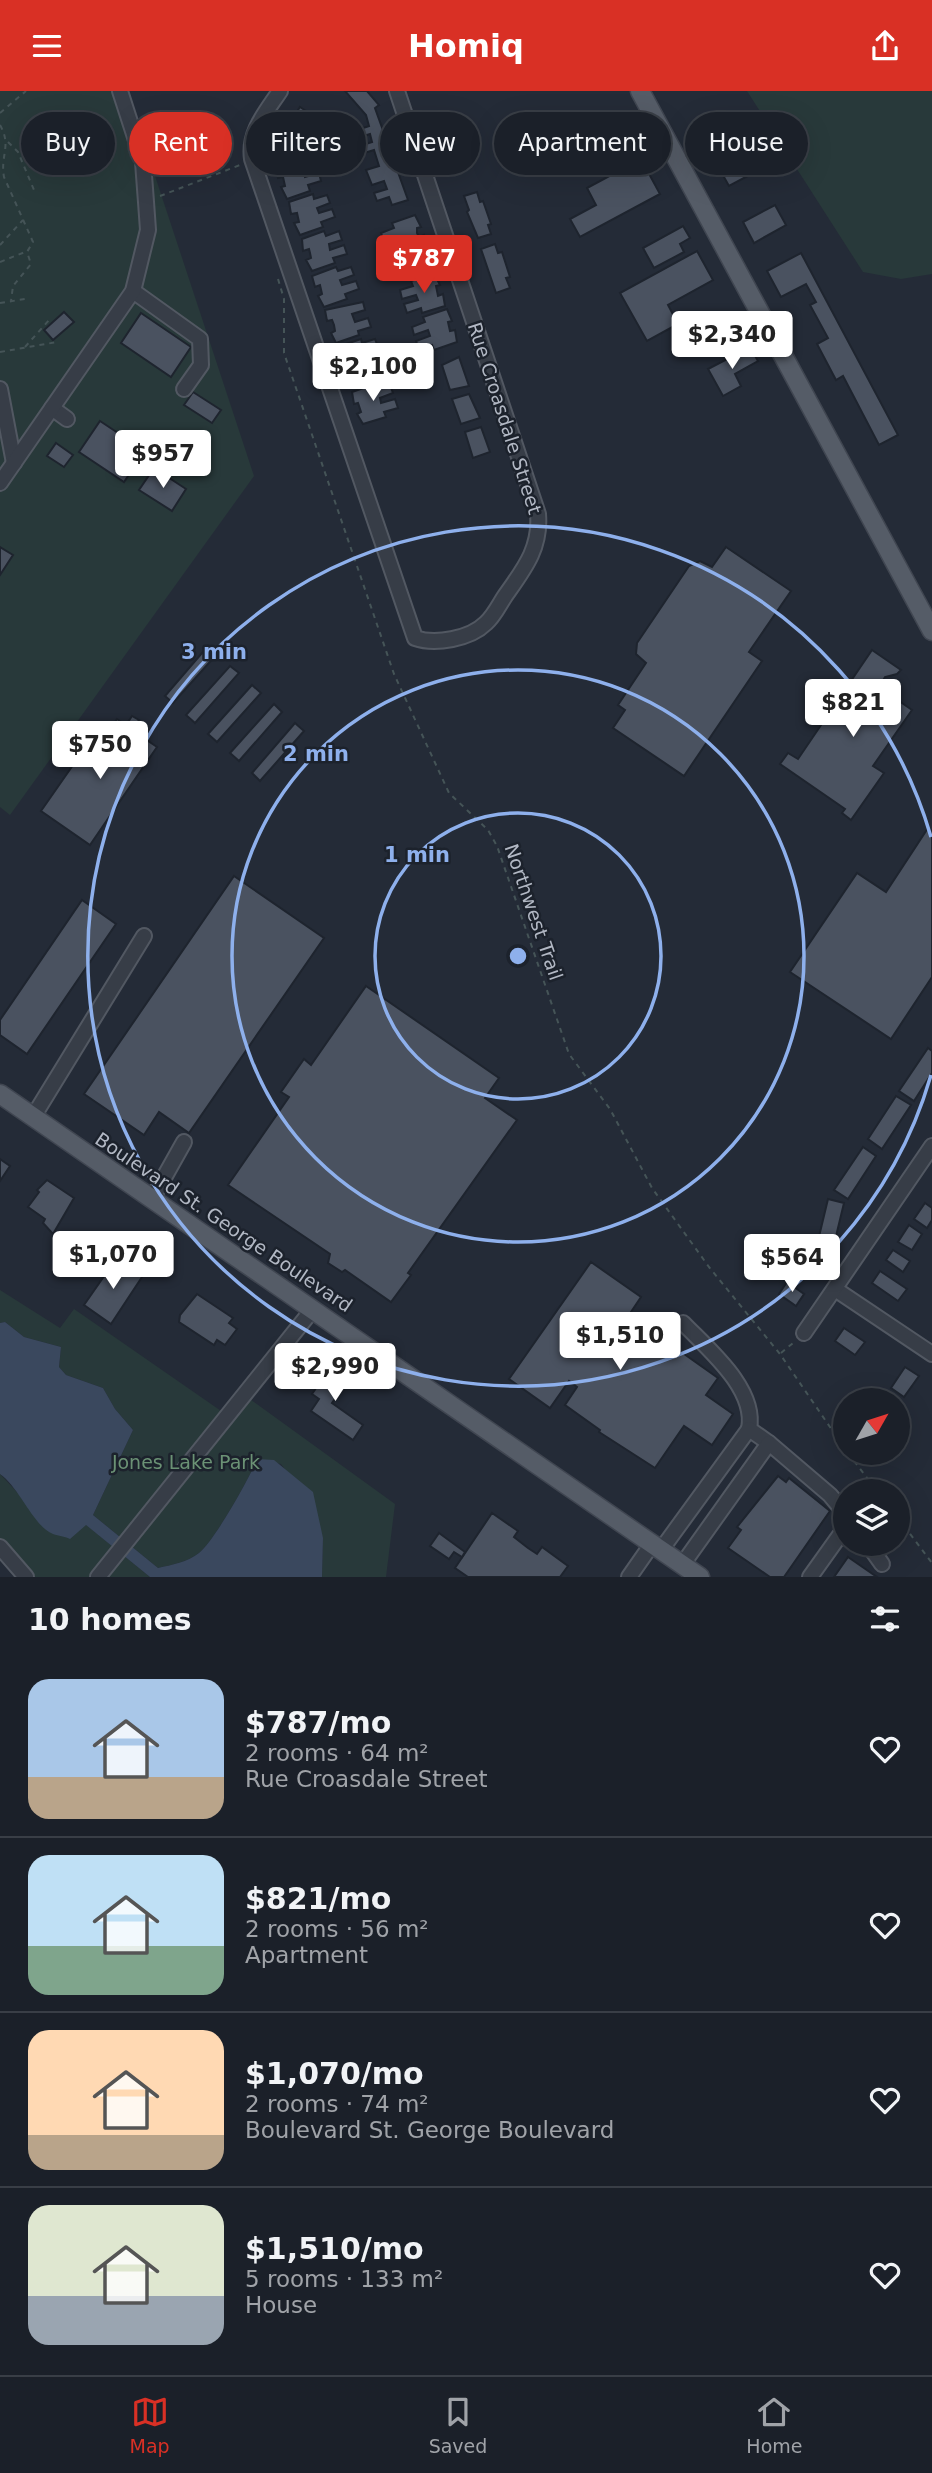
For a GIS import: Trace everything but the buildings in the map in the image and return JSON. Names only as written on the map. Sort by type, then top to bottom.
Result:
[{"type":"main road","points":[[640,91],[932,631]]},
{"type":"main road","name":"Boulevard St. George Boulevard","points":[[0,1094],[700,1577]]},
{"type":"street","points":[[0,483],[133,292],[148,230],[143,162],[120,91]]},
{"type":"street","points":[[266,112],[280,91]]},
{"type":"street","name":"Rue Croasdale Street","points":[[251,175],[415,638],[430,643],[471,633],[487,623],[530,561],[539,530],[538,514],[397,91]]},
{"type":"street","points":[[133,292],[200,339],[201,365],[184,389]]},
{"type":"street","points":[[0,389],[14,463]]},
{"type":"street","points":[[52,408],[67,419]]},
{"type":"street","points":[[33,1117],[144,936]]},
{"type":"street","points":[[152,1199],[184,1142]]},
{"type":"street","points":[[804,1333],[932,1146]]},
{"type":"street","points":[[835,1289],[932,1354]]},
{"type":"street","points":[[98,1577],[313,1309]]},
{"type":"street","points":[[629,1577],[749,1429],[749,1409],[740,1389],[683,1323]]},
{"type":"street","points":[[749,1429],[833,1499]]},
{"type":"street","points":[[682,1565],[769,1443]]},
{"type":"street","points":[[810,1577],[833,1545]]},
{"type":"street","points":[[0,1547],[26,1577]]},
{"type":"street","points":[[876,1556],[882,1564]]},
{"type":"path","points":[[0,113],[26,91]]},
{"type":"path","points":[[0,125],[7,141],[18,152],[34,190]]},
{"type":"path","points":[[0,262],[27,252],[33,242],[2,167],[7,141]]},
{"type":"path","points":[[146,202],[246,161]]},
{"type":"path","points":[[0,176],[6,180]]},
{"type":"path","points":[[0,246],[23,220]]},
{"type":"path","points":[[10,301],[13,286],[31,264],[27,252]]},
{"type":"path","points":[[0,303],[25,299]]},
{"type":"path","name":"Northwest Trail","points":[[284,299],[284,353],[394,674],[449,793],[488,830],[497,846],[569,1054],[610,1109],[652,1188],[709,1267],[780,1354],[833,1432]]},
{"type":"path","points":[[24,348],[50,319]]},
{"type":"path","points":[[0,352],[57,342]]},
{"type":"path","points":[[780,1354],[804,1333]]},
{"type":"path","name":"Northwest Trail","points":[[857,1465],[868,1479]]},
{"type":"path","points":[[910,1534],[932,1563]]},
{"type":"green space","points":[[0,91],[127,91],[134,112],[129,112],[129,175],[155,175],[254,476],[10,815],[0,807]]},
{"type":"green space","points":[[747,91],[932,91],[932,274],[901,279],[863,272],[801,175],[808,175],[808,112],[760,112]]},
{"type":"green space","name":"Jones Lake Park","points":[[0,1290],[60,1328],[74,1309],[224,1413],[240,1392],[395,1504],[386,1577],[322,1577],[323,1538],[287,1472],[281,1464],[257,1459],[231,1509],[206,1546],[190,1559],[158,1568],[93,1515],[133,1430],[115,1409],[103,1388],[66,1375],[59,1367],[61,1347],[24,1337],[5,1322],[0,1323]]},
{"type":"green space","name":"Jones Lake Park","points":[[0,1474],[29,1505],[36,1518],[85,1524],[150,1577],[26,1577],[0,1547]]},
{"type":"water","points":[[5,1322],[24,1337],[61,1347],[59,1367],[66,1375],[103,1388],[115,1409],[133,1430],[93,1515],[158,1568],[190,1559],[206,1546],[231,1509],[257,1459],[274,1460],[313,1492],[323,1538],[322,1577],[150,1577],[86,1525],[70,1539],[46,1530],[0,1474],[0,1323]]}]
